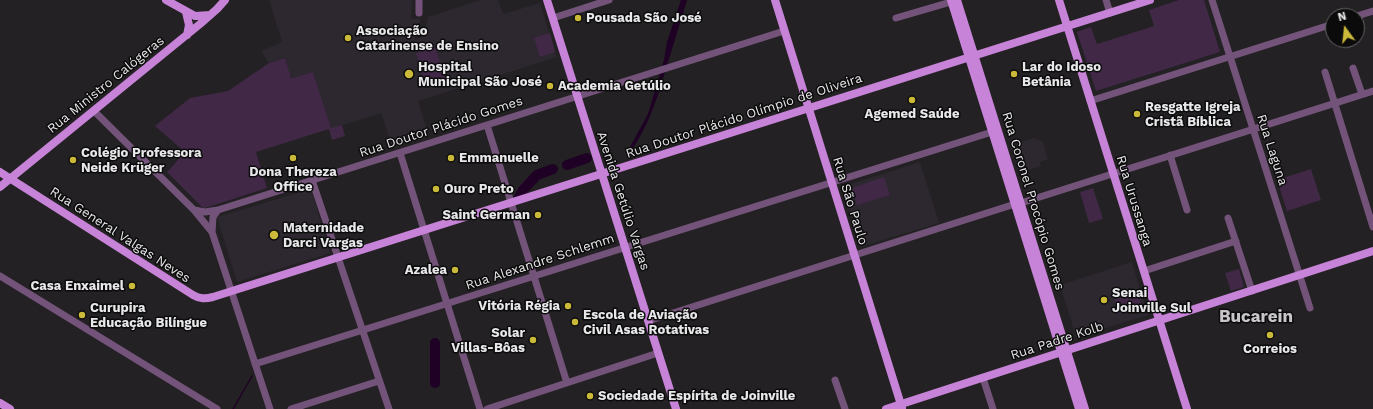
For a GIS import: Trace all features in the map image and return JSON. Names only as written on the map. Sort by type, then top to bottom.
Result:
[{"type":"main road","points":[[166,0],[195,16],[200,17],[211,15]]},
{"type":"main road","name":"Rua Ministro Calógeras","points":[[0,187],[187,35],[211,15],[225,0]]},
{"type":"main road","name":"Avenida Getúlio Vargas","points":[[547,0],[676,409]]},
{"type":"main road","name":"Rua São Paulo","points":[[775,0],[902,407]]},
{"type":"main road","name":"Rua Urussanga","points":[[1059,0],[1187,409]]},
{"type":"main road","name":"Rua Doutor Plácido Olímpio de Oliveira","points":[[232,291],[1150,0]]},
{"type":"main road","name":"Rua Coronel Procópio Gomes","points":[[953,1],[1064,351],[1085,409]]},
{"type":"main road","points":[[186,12],[189,25],[187,35]]},
{"type":"main road","name":"Rua Coronel Procópio Gomes","points":[[972,57],[992,132],[1018,204]]},
{"type":"main road","name":"Rua General Valgas Neves","points":[[0,172],[197,297],[201,299],[208,298],[232,291]]},
{"type":"main road","name":"Rua Padre Kolb","points":[[886,409],[902,407],[1064,351],[1373,252]]},
{"type":"main road","name":"Rua Coronel Procópio Gomes","points":[[1064,351],[1079,409]]},
{"type":"main road","points":[[0,403],[10,409]]},
{"type":"street","points":[[552,18],[609,0]]},
{"type":"street","points":[[1106,0],[1110,13]]},
{"type":"street","name":"Rua Laguna","points":[[1212,0],[1310,308]]},
{"type":"street","points":[[419,13],[420,1]]},
{"type":"street","points":[[896,18],[953,1]]},
{"type":"street","points":[[1090,101],[1325,26]]},
{"type":"street","name":"Rua Doutor Plácido Gomes","points":[[194,210],[205,212],[218,210],[784,31]]},
{"type":"street","points":[[1354,68],[1362,94]]},
{"type":"street","points":[[1325,72],[1373,226]]},
{"type":"street","points":[[648,321],[1373,91]]},
{"type":"street","points":[[94,111],[194,210],[212,232],[270,409]]},
{"type":"street","points":[[487,125],[567,383]]},
{"type":"street","name":"Rua Alexandre Schlemm","points":[[255,364],[992,132]]},
{"type":"street","points":[[400,153],[480,409]]},
{"type":"street","points":[[1170,155],[1187,210]]},
{"type":"street","points":[[312,180],[389,409]]},
{"type":"street","points":[[212,232],[213,217],[218,210]]},
{"type":"street","points":[[1228,218],[1252,291]]},
{"type":"street","points":[[1144,271],[1236,241]]},
{"type":"street","points":[[0,276],[216,409]]},
{"type":"street","points":[[487,409],[658,353]]},
{"type":"street","points":[[983,378],[993,409]]},
{"type":"street","points":[[835,380],[845,409]]},
{"type":"street","points":[[291,409],[379,381]]},
{"type":"shaded area","name":"Hospital Municipal São José","points":[[269,0],[412,0],[411,19],[420,19],[419,32],[414,40],[423,37],[428,17],[481,0],[498,0],[503,14],[540,3],[557,57],[418,101],[429,137],[393,148],[381,113],[331,129],[313,72],[290,78],[285,58],[269,63],[261,51],[282,42]]},
{"type":"shaded area","points":[[681,0],[687,0],[658,95],[644,129],[631,151],[630,147],[648,114],[664,60],[667,42]]},
{"type":"shaded area","points":[[1179,0],[1204,0],[1220,52],[1096,91],[1077,32],[1091,27],[1097,44],[1154,26],[1149,10]]},
{"type":"shaded area","points":[[550,33],[555,52],[540,57],[534,38]]},
{"type":"shaded area","points":[[435,47],[445,78],[425,84],[416,53]]},
{"type":"shaded area","points":[[285,58],[291,78],[313,72],[331,128],[342,125],[345,136],[332,140],[329,129],[256,152],[267,188],[205,208],[202,207],[167,172],[185,152],[155,126],[190,98],[228,91],[269,63]]},
{"type":"shaded area","points":[[1034,138],[1043,142],[1048,159],[1040,162],[1041,166],[1019,173],[1010,146]]},
{"type":"shaded area","points":[[920,162],[939,223],[863,246],[861,244],[843,188],[844,186]]},
{"type":"shaded area","points":[[1311,169],[1321,200],[1287,211],[1277,180]]},
{"type":"shaded area","points":[[884,177],[890,195],[857,205],[852,188]]},
{"type":"shaded area","points":[[1093,188],[1103,219],[1089,223],[1080,192]]},
{"type":"shaded area","name":"Maternidade Darci Vargas","points":[[311,189],[330,253],[237,282],[217,217]]},
{"type":"shaded area","name":"Senai Joinville Sul","points":[[1132,262],[1148,315],[1076,337],[1060,285]]},
{"type":"shaded area","points":[[1239,269],[1244,287],[1231,291],[1225,273]]},
{"type":"shaded area","points":[[1137,293],[1142,306],[1118,314],[1114,300]]},
{"type":"waterway","points":[[567,165],[587,158]]},
{"type":"waterway","points":[[518,199],[523,190],[537,175],[553,169]]},
{"type":"waterway","points":[[435,343],[435,383]]},
{"type":"waterway","points":[[233,409],[252,376]]},
{"type":"place","name":"Pousada São José","points":[[578,18]]},
{"type":"place","name":"Associação Catarinense de Ensino","points":[[348,38]]},
{"type":"place","name":"Hospital Municipal São José","points":[[409,74]]},
{"type":"place","name":"Lar do Idoso Betânia","points":[[1014,74]]},
{"type":"place","name":"Academia Getúlio","points":[[550,86]]},
{"type":"place","name":"Agemed Saúde","points":[[912,100]]},
{"type":"place","name":"Resgatte Igreja Cristã Bíblica","points":[[1137,114]]},
{"type":"place","name":"Dona Thereza Office","points":[[293,158]]},
{"type":"place","name":"Emmanuelle","points":[[451,158]]},
{"type":"place","name":"Colégio Professora Neide Krüger","points":[[73,160]]},
{"type":"place","name":"Ouro Preto","points":[[436,189]]},
{"type":"place","name":"Saint German","points":[[538,215]]},
{"type":"place","name":"Maternidade Darci Vargas","points":[[274,235]]},
{"type":"place","name":"Azalea","points":[[455,270]]},
{"type":"place","name":"Casa Enxaimel","points":[[132,286]]},
{"type":"place","name":"Senai Joinville Sul","points":[[1104,300]]},
{"type":"place","name":"Vitória Régia","points":[[568,306]]},
{"type":"place","name":"Curupira Educação Bilíngue","points":[[82,315]]},
{"type":"place","name":"Escola de Aviação Civil Asas Rotativas","points":[[575,322]]},
{"type":"place","name":"Correios","points":[[1270,335]]},
{"type":"place","name":"Solar Villas-Bôas","points":[[533,340]]},
{"type":"place","name":"Sociedade Espírita de Joinville","points":[[590,396]]},
{"type":"district","name":"Bucarein","points":[[1256,317]]}]
